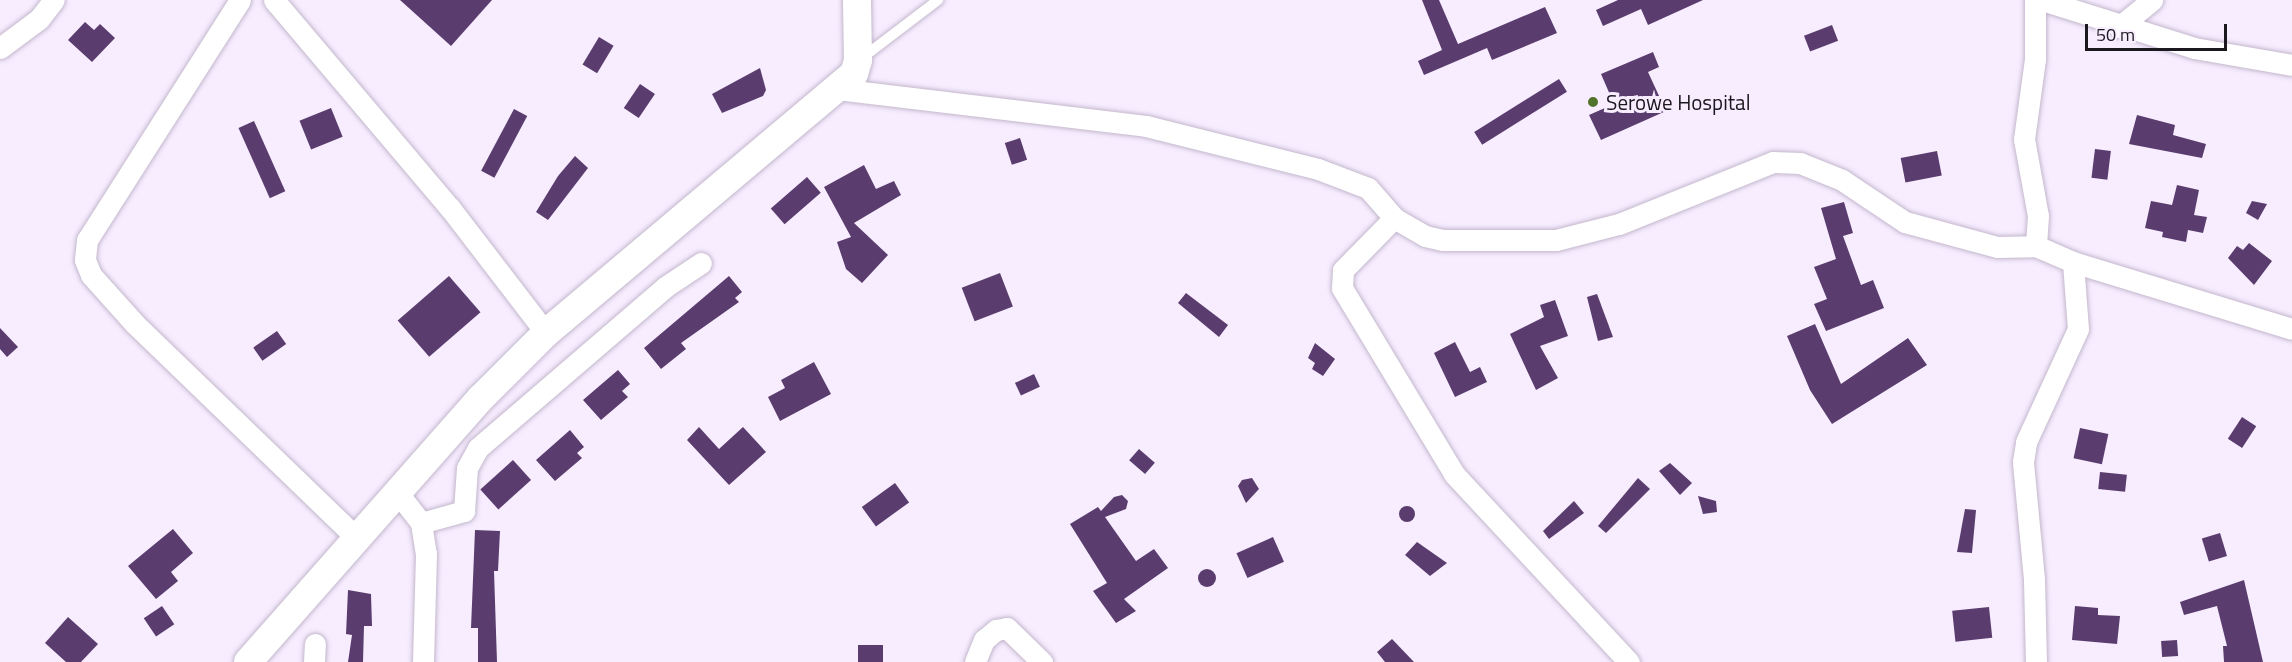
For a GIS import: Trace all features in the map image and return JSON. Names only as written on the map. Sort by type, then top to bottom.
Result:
[{"type":"street","points":[[0,48],[39,19],[54,0]]},
{"type":"street","points":[[240,0],[87,240],[85,260],[91,275],[135,324],[358,539]]},
{"type":"street","points":[[274,0],[450,208],[546,333]]},
{"type":"street","points":[[248,662],[397,492],[546,333],[854,74],[858,60],[857,0]]},
{"type":"street","points":[[2035,0],[2035,58],[2024,140],[2038,216],[2036,246]]},
{"type":"street","points":[[2042,0],[2120,27],[2194,48],[2292,65]]},
{"type":"street","points":[[2120,27],[2152,0]]},
{"type":"street","points":[[837,89],[1146,126],[1318,169],[1353,181],[1368,188],[1394,218],[1425,236],[1442,240],[1556,240],[1619,224],[1773,162],[1800,163],[1828,172],[1905,222],[1938,233],[1997,247],[2036,246],[2073,262],[2292,329]]},
{"type":"street","points":[[1394,218],[1343,270],[1342,288],[1454,474],[1629,662]]},
{"type":"street","points":[[2036,662],[2034,579],[2023,462],[2026,442],[2078,329],[2073,262]]},
{"type":"street","points":[[421,523],[464,511],[467,468],[478,448],[665,287],[701,263]]},
{"type":"street","points":[[397,492],[421,523],[426,554],[423,662]]},
{"type":"street","points":[[975,662],[984,640],[996,630],[1007,628],[1042,662]]},
{"type":"lane","points":[[858,60],[938,0]]},
{"type":"building","points":[[400,0],[492,0],[451,46]]},
{"type":"building","points":[[1422,0],[1439,0],[1458,44],[1545,7],[1557,33],[1492,60],[1487,48],[1424,75],[1418,61],[1442,50]]},
{"type":"building","points":[[1618,0],[1703,0],[1648,25],[1641,9],[1603,26],[1596,10]]},
{"type":"building","points":[[85,22],[94,30],[100,24],[115,38],[92,62],[68,40]]},
{"type":"building","points":[[1832,25],[1838,41],[1810,52],[1804,36]]},
{"type":"building","points":[[599,37],[614,46],[597,73],[583,64]]},
{"type":"building","points":[[1653,52],[1659,67],[1648,72],[1666,111],[1601,140],[1589,115],[1614,104],[1601,74]]},
{"type":"building","points":[[760,68],[766,90],[763,96],[722,113],[712,94]]},
{"type":"building","points":[[1559,79],[1567,92],[1482,145],[1474,132]]},
{"type":"building","points":[[640,84],[655,94],[639,118],[624,108]]},
{"type":"building","points":[[331,108],[343,137],[311,149],[299,121]]},
{"type":"building","points":[[514,109],[527,116],[494,178],[481,171]]},
{"type":"building","points":[[2137,115],[2175,125],[2173,135],[2206,144],[2202,158],[2129,144]]},
{"type":"building","points":[[254,121],[285,191],[270,198],[238,128]]},
{"type":"building","points":[[1020,138],[1027,160],[1012,165],[1005,143]]},
{"type":"building","points":[[2095,149],[2111,151],[2107,180],[2091,178]]},
{"type":"building","points":[[1937,151],[1942,176],[1905,183],[1901,158]]},
{"type":"building","points":[[575,156],[588,168],[548,220],[536,212],[558,176]]},
{"type":"building","points":[[864,165],[876,189],[894,181],[901,195],[854,223],[888,255],[862,283],[846,269],[837,242],[851,237],[824,187]]},
{"type":"building","points":[[807,177],[821,193],[785,224],[771,208]]},
{"type":"building","points":[[2177,185],[2199,190],[2194,215],[2207,217],[2203,233],[2188,230],[2186,242],[2162,237],[2163,232],[2145,228],[2151,201],[2172,205]]},
{"type":"building","points":[[2252,201],[2267,204],[2258,220],[2246,213]]},
{"type":"building","points":[[1844,202],[1853,233],[1843,236],[1861,285],[1873,280],[1884,308],[1826,331],[1814,304],[1827,299],[1814,267],[1836,259],[1821,208]]},
{"type":"building","points":[[2249,243],[2272,261],[2254,285],[2228,258],[2237,246],[2243,250]]},
{"type":"building","points":[[1000,273],[1013,307],[975,321],[962,288]]},
{"type":"building","points":[[449,276],[480,312],[429,357],[398,321]]},
{"type":"building","points":[[729,276],[742,292],[735,298],[739,302],[681,343],[686,349],[661,369],[644,348]]},
{"type":"building","points":[[1186,293],[1228,325],[1219,337],[1178,303]]},
{"type":"building","points":[[1597,294],[1613,337],[1598,341],[1587,297]]},
{"type":"building","points":[[1555,300],[1568,336],[1540,346],[1558,378],[1536,390],[1510,334],[1544,317],[1540,305]]},
{"type":"building","points":[[1815,324],[1841,384],[1908,338],[1927,365],[1832,424],[1810,390],[1787,336]]},
{"type":"building","points":[[0,328],[18,347],[7,357],[0,349]]},
{"type":"building","points":[[277,331],[286,344],[262,361],[253,348]]},
{"type":"building","points":[[1455,342],[1470,372],[1480,367],[1487,382],[1455,397],[1434,353]]},
{"type":"building","points":[[1315,343],[1335,359],[1323,376],[1312,369],[1315,363],[1308,358]]},
{"type":"building","points":[[814,362],[831,394],[780,421],[768,397],[785,388],[781,380]]},
{"type":"building","points":[[618,370],[630,384],[622,391],[628,397],[601,420],[583,400]]},
{"type":"building","points":[[1034,374],[1040,387],[1021,396],[1015,383]]},
{"type":"building","points":[[2242,417],[2256,426],[2242,448],[2228,439]]},
{"type":"building","points":[[699,427],[719,449],[743,427],[766,452],[729,485],[687,440]]},
{"type":"building","points":[[2080,428],[2108,434],[2102,464],[2074,458]]},
{"type":"building","points":[[570,430],[584,447],[577,453],[582,458],[555,481],[536,460]]},
{"type":"building","points":[[1139,449],[1155,463],[1145,474],[1129,460]]},
{"type":"building","points":[[513,460],[531,480],[498,510],[480,489]]},
{"type":"building","points":[[1670,463],[1692,483],[1680,495],[1659,471]]},
{"type":"building","points":[[2100,472],[2127,475],[2125,492],[2098,489]]},
{"type":"building","points":[[1252,478],[1259,489],[1246,503],[1238,486],[1242,480]]},
{"type":"building","points":[[1638,478],[1650,489],[1606,533],[1598,526]]},
{"type":"building","points":[[895,483],[909,502],[876,527],[862,507]]},
{"type":"building","points":[[1122,495],[1128,501],[1126,509],[1105,517],[1136,561],[1154,549],[1168,568],[1124,599],[1136,611],[1116,623],[1093,591],[1107,583],[1070,524],[1098,507],[1101,511],[1114,497]]},
{"type":"building","points":[[1698,496],[1716,501],[1717,512],[1703,514]]},
{"type":"building","points":[[1574,501],[1584,513],[1549,539],[1543,531]]},
{"type":"building","points":[[1404,506],[1410,506],[1415,514],[1413,520],[1404,522],[1399,517],[1399,511]]},
{"type":"building","points":[[1965,509],[1976,510],[1972,553],[1957,552]]},
{"type":"building","points":[[173,529],[193,553],[171,572],[178,581],[156,599],[128,566]]},
{"type":"building","points":[[475,530],[500,531],[498,571],[494,571],[497,662],[478,662],[478,628],[471,628]]},
{"type":"building","points":[[2220,533],[2227,556],[2209,562],[2202,539]]},
{"type":"building","points":[[1273,537],[1284,562],[1247,578],[1236,553]]},
{"type":"building","points":[[1417,542],[1447,563],[1430,576],[1405,555]]},
{"type":"building","points":[[1207,569],[1213,572],[1216,578],[1213,584],[1207,587],[1201,584],[1198,578],[1201,572]]},
{"type":"building","points":[[2244,580],[2263,662],[2224,662],[2223,646],[2227,646],[2217,606],[2184,615],[2180,602]]},
{"type":"building","points":[[348,590],[371,594],[372,626],[364,626],[363,662],[348,662],[352,635],[346,634]]},
{"type":"building","points":[[162,606],[174,624],[156,637],[144,618]]},
{"type":"building","points":[[2075,606],[2098,608],[2098,615],[2120,616],[2117,644],[2072,640]]},
{"type":"building","points":[[1989,607],[1992,638],[1955,642],[1952,611]]},
{"type":"building","points":[[68,617],[98,644],[81,662],[66,662],[45,643]]},
{"type":"building","points":[[1392,639],[1414,662],[1385,662],[1377,652]]},
{"type":"building","points":[[2177,640],[2178,656],[2162,657],[2161,641]]},
{"type":"building","points":[[858,645],[883,645],[883,662],[858,662]]},
{"type":"place","name":"Serowe Hospital","points":[[1593,102]]}]
